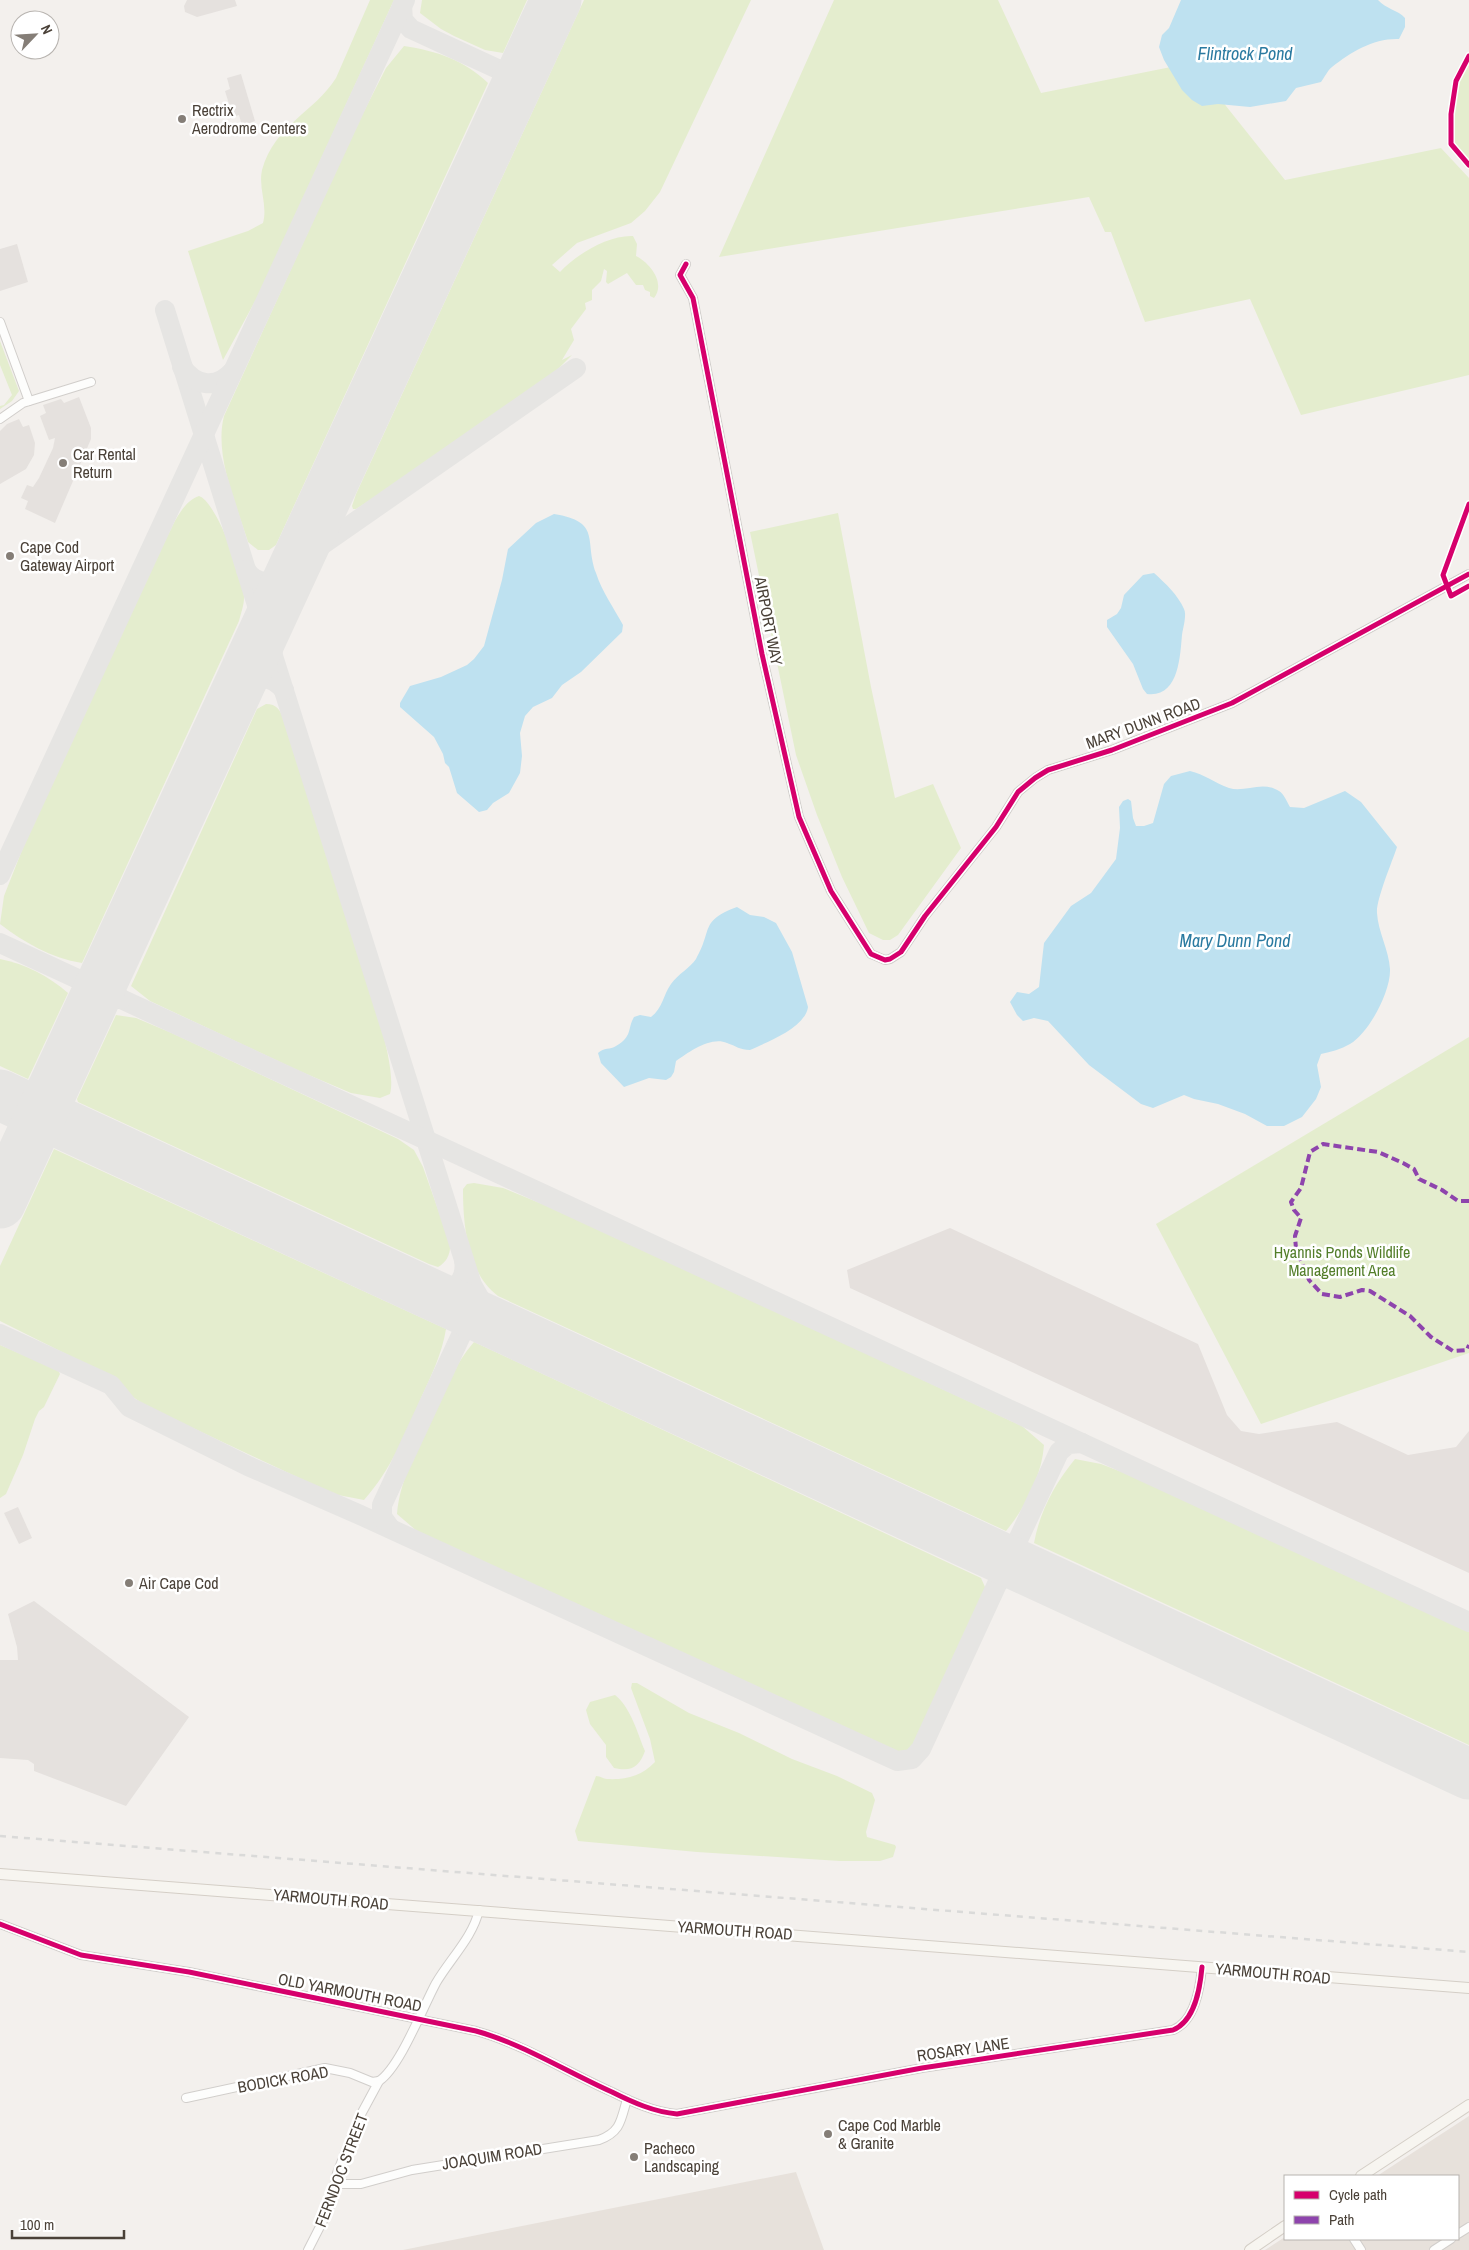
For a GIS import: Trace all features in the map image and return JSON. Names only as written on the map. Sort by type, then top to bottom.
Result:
[{"type":"main road","name":"YARMOUTH ROAD","points":[[0,1874],[1469,1988]]},
{"type":"main road","points":[[1363,2175],[1469,2105]]},
{"type":"main road","points":[[1250,2250],[1284,2227]]},
{"type":"street","name":"AIRPORT WAY","points":[[686,264],[680,275],[693,298],[762,654],[799,816],[831,891],[871,954],[885,960]]},
{"type":"street","points":[[0,322],[29,401]]},
{"type":"street","points":[[0,418],[29,401],[91,382]]},
{"type":"street","name":"MARY DUNN ROAD","points":[[885,960],[890,960],[901,952],[925,916],[996,827],[1018,792],[1035,778],[1048,770],[1112,750],[1232,703],[1469,574]]},
{"type":"street","name":"FERNDOC STREET","points":[[308,2250],[329,2209],[335,2184],[359,2118],[378,2081],[389,2070],[437,1981],[475,1924],[479,1910]]},
{"type":"street","name":"OLD YARMOUTH ROAD","points":[[0,1924],[81,1954],[188,1972],[418,2018],[500,2039],[627,2099],[662,2112],[686,2114]]},
{"type":"street","name":"ROSARY LANE","points":[[686,2114],[922,2068],[1173,2030],[1186,2022],[1191,2013],[1202,1967]]},
{"type":"street","name":"BODICK ROAD","points":[[186,2098],[325,2068],[372,2082],[378,2081]]},
{"type":"street","name":"JOAQUIM ROAD","points":[[335,2184],[361,2184],[408,2171],[599,2140],[612,2136],[617,2129],[627,2099]]},
{"type":"street","points":[[1434,2250],[1449,2240]]},
{"type":"shaded area","points":[[187,0],[235,0],[237,6],[197,17],[185,12],[184,6]]},
{"type":"shaded area","points":[[241,74],[255,121],[242,126],[239,115],[233,117],[225,91],[230,89],[227,78]]},
{"type":"shaded area","points":[[17,244],[28,282],[0,291],[0,249]]},
{"type":"shaded area","name":"Car Rental Return","points":[[79,397],[91,428],[91,439],[55,523],[25,509],[28,501],[21,498],[27,485],[33,487],[39,478],[53,448],[55,438],[49,440],[40,416],[46,413],[43,405],[61,399],[64,403]]},
{"type":"shaded area","points":[[19,419],[23,427],[29,425],[35,443],[34,455],[26,469],[0,484],[0,431],[7,424]]},
{"type":"shaded area","points":[[950,1228],[1198,1344],[1227,1415],[1241,1431],[1259,1434],[1337,1422],[1408,1455],[1456,1447],[1469,1431],[1469,1573],[850,1288],[847,1270]]},
{"type":"shaded area","points":[[18,1507],[32,1538],[19,1544],[4,1513]]},
{"type":"shaded area","points":[[34,1601],[189,1717],[126,1806],[34,1771],[34,1764],[28,1760],[0,1758],[0,1660],[18,1660],[17,1647],[8,1614]]},
{"type":"shaded area","points":[[1469,2116],[1469,2250],[1265,2250],[1284,2238],[1284,2240],[1459,2240],[1459,2175],[1379,2175]]},
{"type":"shaded area","points":[[796,2172],[824,2250],[403,2250],[507,2229]]},
{"type":"green space","points":[[370,0],[394,0],[259,294],[223,360],[188,251],[248,231],[263,223],[264,210],[261,177],[268,154],[285,130],[317,101],[336,78]]},
{"type":"green space","points":[[422,0],[527,0],[503,53],[485,50],[441,29],[420,13]]},
{"type":"green space","points":[[584,0],[751,0],[660,192],[645,211],[631,223],[577,243],[552,265],[560,272],[584,252],[603,242],[633,236],[637,244],[636,256],[646,263],[655,274],[658,286],[657,292],[654,298],[650,296],[650,292],[645,290],[643,285],[636,285],[627,273],[608,284],[606,282],[607,271],[604,269],[601,281],[592,290],[592,300],[585,303],[586,309],[571,329],[574,340],[562,360],[572,355],[554,373],[372,499],[353,509],[352,506],[356,494]]},
{"type":"green space","points":[[834,0],[998,0],[1041,93],[1196,62],[1226,106],[1285,180],[1441,148],[1469,178],[1469,375],[1301,415],[1250,299],[1145,322],[1111,232],[1105,232],[1089,197],[719,257]]},
{"type":"green space","points":[[404,46],[449,58],[469,68],[488,83],[276,545],[269,550],[258,550],[248,542],[232,496],[222,447],[224,416],[355,129],[386,68]]},
{"type":"green space","points":[[1469,52],[1469,168],[1451,146],[1447,135],[1451,87],[1456,72]]},
{"type":"green space","points":[[0,341],[19,391],[12,401],[0,409],[0,406],[4,405],[12,395],[0,365]]},
{"type":"green space","points":[[199,496],[206,501],[221,525],[235,559],[244,598],[239,621],[82,963],[71,961],[39,949],[0,924],[4,896],[28,835],[164,543],[182,510]]},
{"type":"green space","points":[[838,513],[871,687],[895,798],[933,784],[961,848],[898,935],[890,940],[883,940],[869,933],[842,877],[817,815],[796,755],[750,532]]},
{"type":"green space","points":[[266,704],[278,708],[284,720],[376,1006],[391,1079],[390,1094],[380,1098],[351,1093],[297,1070],[150,1001],[131,986],[257,709]]},
{"type":"green space","points":[[0,959],[36,971],[68,993],[28,1079],[0,1066]]},
{"type":"green space","points":[[116,1015],[136,1018],[174,1034],[398,1139],[414,1150],[423,1167],[450,1243],[450,1250],[446,1260],[438,1267],[429,1264],[78,1102],[77,1099]]},
{"type":"green space","name":"Hyannis Ponds Wildlife Management Area","points":[[1469,1037],[1469,1353],[1261,1424],[1156,1224]]},
{"type":"green space","points":[[54,1149],[446,1329],[436,1365],[403,1438],[382,1477],[364,1500],[333,1494],[146,1406],[130,1395],[116,1379],[0,1321],[0,1266]]},
{"type":"green space","points":[[474,1183],[503,1188],[569,1215],[1022,1426],[1044,1445],[1040,1468],[1026,1502],[1006,1531],[498,1296],[479,1275],[473,1262],[466,1233],[463,1189],[467,1184]]},
{"type":"green space","points":[[474,1342],[981,1578],[985,1587],[985,1593],[913,1749],[902,1755],[887,1750],[455,1551],[418,1532],[397,1514],[402,1488],[416,1451],[456,1368]]},
{"type":"green space","points":[[0,1345],[58,1370],[60,1374],[44,1407],[39,1411],[35,1419],[23,1455],[6,1494],[0,1498]]},
{"type":"green space","points":[[1075,1459],[1101,1464],[1140,1479],[1469,1632],[1469,1745],[1034,1543],[1044,1509]]},
{"type":"green space","points":[[632,1683],[637,1683],[689,1713],[739,1733],[792,1759],[837,1776],[872,1793],[875,1800],[866,1832],[867,1837],[895,1845],[893,1857],[880,1861],[840,1861],[697,1852],[578,1841],[575,1831],[596,1776],[604,1779],[627,1778],[645,1771],[655,1762],[650,1739],[631,1688]]},
{"type":"green space","points":[[615,1695],[621,1700],[629,1713],[645,1751],[640,1761],[630,1769],[614,1768],[606,1757],[606,1745],[590,1724],[586,1710],[590,1702]]},
{"type":"water","name":"Flintrock Pond","points":[[1181,0],[1378,0],[1405,18],[1405,27],[1399,39],[1372,43],[1355,51],[1332,67],[1321,82],[1296,88],[1286,101],[1250,107],[1218,104],[1202,106],[1192,100],[1182,90],[1164,60],[1159,47],[1162,35],[1169,28]]},
{"type":"water","points":[[554,514],[569,517],[585,527],[589,534],[596,573],[623,625],[622,632],[581,672],[562,685],[552,698],[533,707],[525,716],[520,733],[522,756],[520,773],[509,793],[493,803],[487,810],[479,812],[457,793],[449,767],[445,763],[443,754],[434,737],[400,707],[400,703],[410,686],[441,677],[467,665],[474,659],[484,646],[502,580],[508,549],[536,523]]},
{"type":"water","points":[[1154,573],[1178,599],[1184,609],[1185,618],[1176,674],[1172,683],[1158,693],[1147,694],[1143,689],[1133,664],[1107,627],[1107,620],[1117,614],[1121,608],[1124,595],[1143,575]]},
{"type":"water","name":"Mary Dunn Pond","points":[[1190,771],[1229,788],[1273,788],[1282,794],[1290,807],[1304,808],[1345,791],[1361,802],[1397,847],[1377,907],[1378,920],[1390,969],[1383,999],[1378,1011],[1357,1039],[1343,1047],[1321,1054],[1317,1065],[1321,1087],[1316,1099],[1302,1117],[1284,1126],[1267,1126],[1245,1114],[1218,1104],[1184,1095],[1153,1108],[1141,1104],[1089,1065],[1048,1021],[1034,1018],[1023,1021],[1017,1015],[1010,1002],[1017,992],[1029,994],[1039,987],[1044,943],[1071,906],[1091,893],[1116,859],[1120,828],[1119,807],[1123,801],[1128,799],[1131,801],[1136,826],[1153,823],[1164,784],[1171,776]]},
{"type":"water","points":[[737,907],[750,915],[764,917],[776,923],[792,952],[808,1007],[805,1015],[793,1028],[750,1050],[741,1049],[721,1041],[707,1043],[676,1061],[674,1072],[666,1080],[649,1078],[624,1087],[601,1063],[598,1053],[614,1047],[625,1039],[634,1017],[640,1015],[651,1017],[655,1013],[671,984],[696,959],[712,922],[725,912]]},
{"type":"taxiway","points":[[0,875],[405,0]]},
{"type":"taxiway","points":[[402,6],[403,20],[411,29],[502,71],[514,70],[529,59]]},
{"type":"taxiway","points":[[502,71],[510,84],[510,99]]},
{"type":"taxiway","points":[[165,310],[257,605],[259,625],[255,651]]},
{"type":"taxiway","points":[[182,367],[194,379],[207,383],[220,381],[233,371]]},
{"type":"taxiway","points":[[296,563],[576,368]]},
{"type":"taxiway","points":[[246,570],[251,576],[263,582],[276,580],[294,568]]},
{"type":"taxiway","points":[[273,612],[271,633],[273,656],[472,1285],[484,1306],[510,1330]]},
{"type":"taxiway","points":[[238,688],[250,681],[262,678],[273,681],[284,690]]},
{"type":"taxiway","points":[[0,943],[1469,1622]]},
{"type":"taxiway","points":[[108,969],[109,988],[121,999]]},
{"type":"taxiway","points":[[89,1010],[103,999],[121,999]]},
{"type":"taxiway","points":[[427,1292],[443,1291],[460,1282],[463,1276],[464,1260]]},
{"type":"taxiway","points":[[452,1303],[462,1315],[463,1331]]},
{"type":"taxiway","points":[[390,1528],[382,1517],[382,1505],[463,1331],[474,1321],[493,1322]]},
{"type":"taxiway","points":[[0,1334],[111,1385],[129,1407],[248,1466],[358,1514],[897,1761],[912,1759],[921,1749],[998,1582],[1012,1572],[1030,1570]]},
{"type":"taxiway","points":[[1030,1570],[1019,1558],[1017,1542],[1059,1452],[1068,1444],[1082,1443]]},
{"type":"taxiway","points":[[989,1552],[998,1566],[998,1582]]},
{"type":"runway","points":[[0,1203],[556,0]]},
{"type":"runway","points":[[0,1095],[1469,1774]]},
{"type":"railway","points":[[0,1836],[1469,1952]]},
{"type":"marked path","points":[[1469,1201],[1458,1201],[1442,1190],[1419,1179],[1414,1169],[1378,1152],[1323,1144],[1310,1152],[1301,1188],[1291,1202],[1294,1210],[1301,1218],[1295,1236],[1296,1249],[1309,1280],[1322,1294],[1340,1297],[1362,1290],[1370,1291],[1410,1316],[1431,1337],[1453,1351],[1467,1350],[1469,1345]]},
{"type":"cycle path","points":[[1469,56],[1456,81],[1451,114],[1451,144],[1469,165]]},
{"type":"cycle path","points":[[686,264],[680,275],[693,298],[762,654],[799,817],[831,891],[871,954],[885,960],[901,952],[925,916],[996,827],[1018,792],[1035,778],[1048,770],[1112,750],[1232,703],[1469,574]]},
{"type":"cycle path","points":[[1469,504],[1443,575],[1451,596],[1469,586]]},
{"type":"cycle path","points":[[0,1924],[81,1955],[189,1972],[476,2031],[511,2043],[635,2103],[677,2114],[922,2068],[1173,2030],[1180,2026],[1191,2012],[1198,1994],[1202,1967]]},
{"type":"place","name":"Rectrix Aerodrome Centers","points":[[182,119]]},
{"type":"place","name":"Car Rental Return","points":[[63,463]]},
{"type":"place","name":"Cape Cod Gateway Airport","points":[[10,556]]},
{"type":"place","name":"Air Cape Cod","points":[[129,1583]]},
{"type":"place","name":"Cape Cod Marble & Granite","points":[[828,2134]]},
{"type":"place","name":"Pacheco Landscaping","points":[[634,2157]]}]
